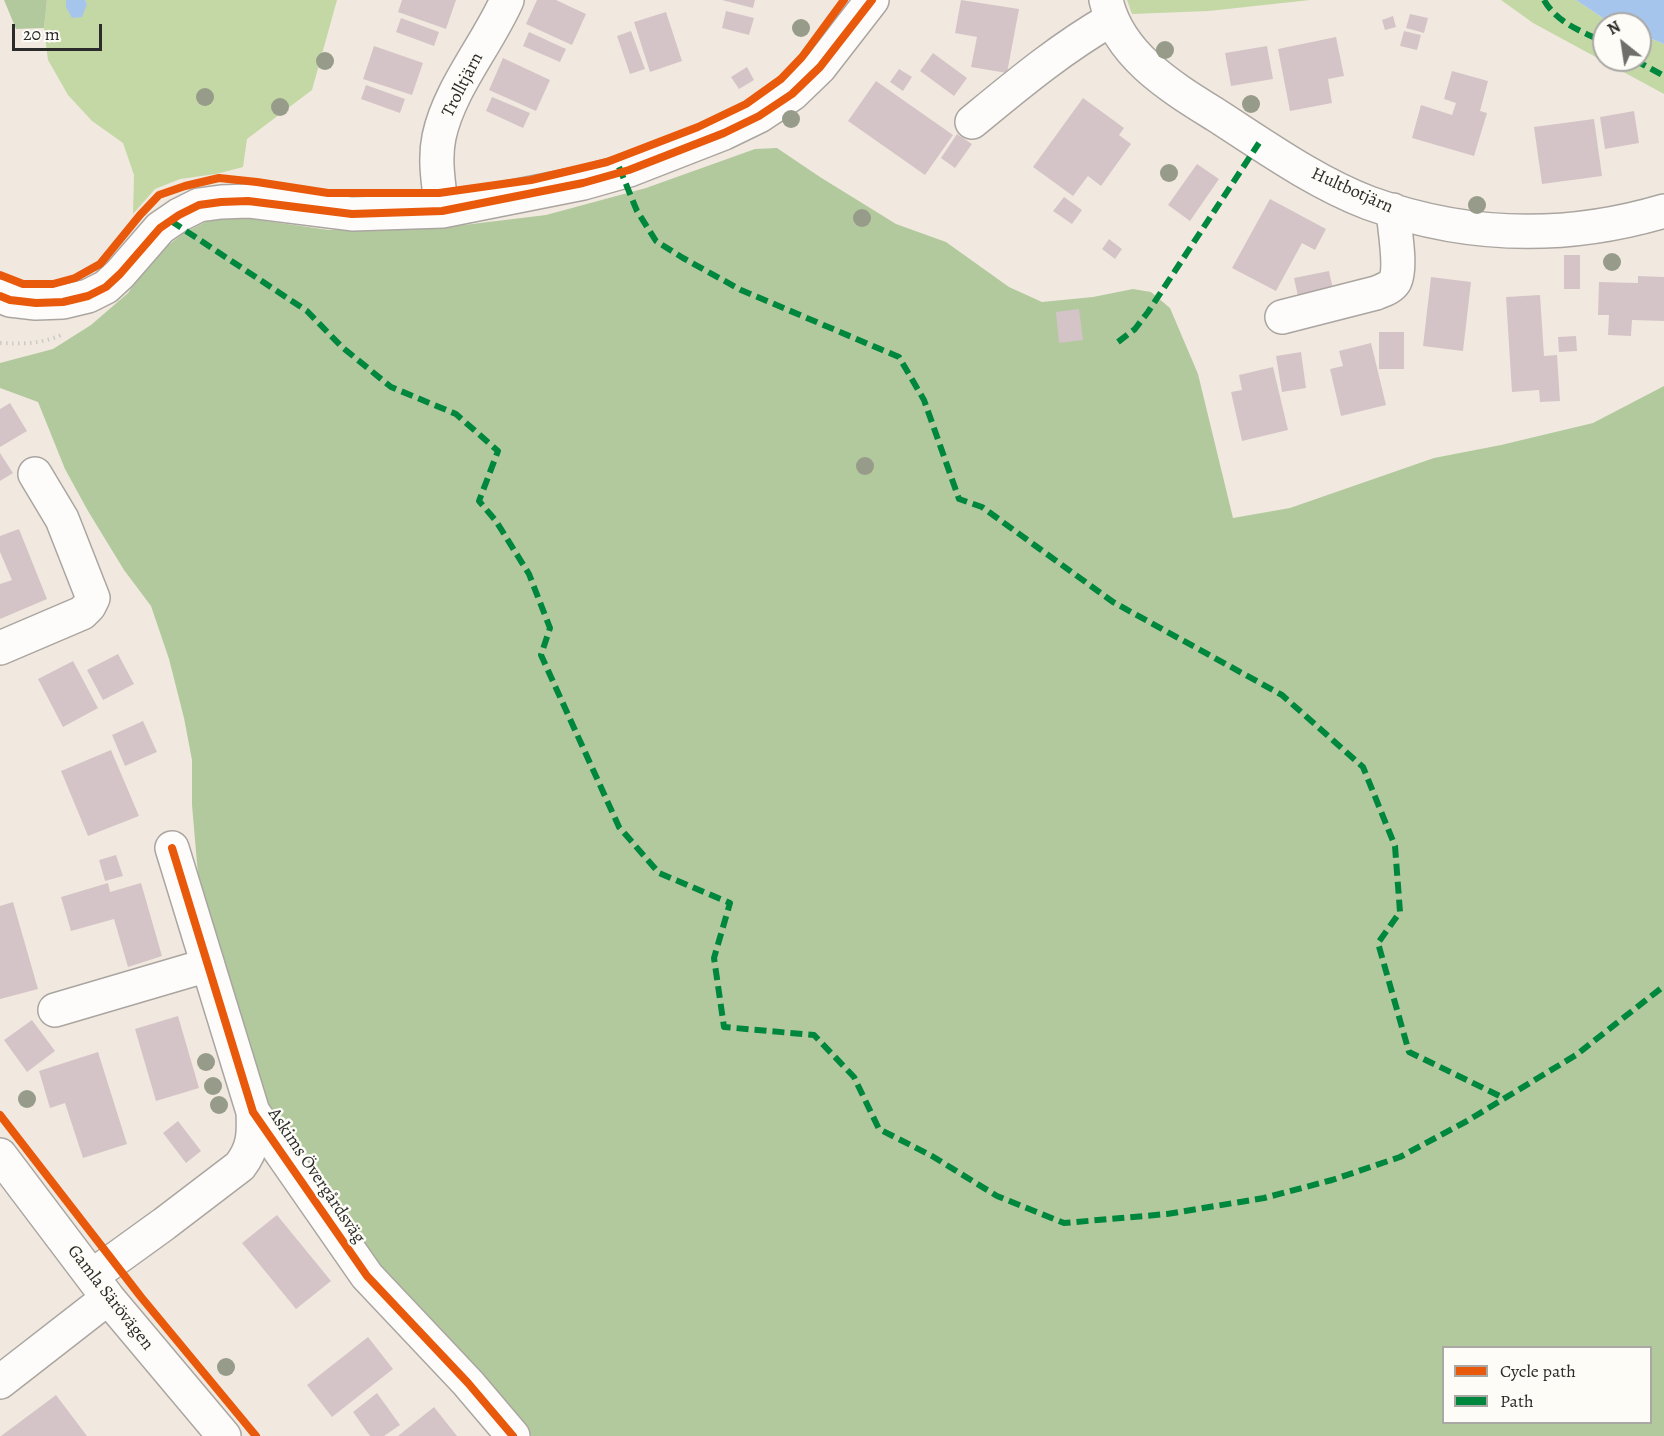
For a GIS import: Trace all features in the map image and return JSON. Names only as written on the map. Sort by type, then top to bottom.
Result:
[{"type":"street","name":"Trolltjärn","points":[[442,211],[437,161],[439,136],[450,103],[507,0]]},
{"type":"street","points":[[0,296],[10,300],[36,303],[63,302],[88,296],[106,287],[120,274],[160,228],[178,215],[199,205],[248,201],[352,214],[442,211],[582,183],[639,165],[724,133],[759,116],[792,94],[820,67],[872,0]]},
{"type":"street","points":[[972,122],[1047,60],[1080,37],[1109,9]]},
{"type":"street","name":"Hultbotjärn","points":[[1109,9],[1126,46],[1200,105],[1336,188],[1368,202],[1466,227],[1506,232],[1599,227],[1664,211]]},
{"type":"street","points":[[1281,317],[1376,294],[1388,288],[1395,280],[1398,269],[1393,210]]},
{"type":"street","points":[[0,648],[82,613],[90,606],[93,598],[62,519],[35,474]]},
{"type":"street","name":"Askims Övergårdsväg","points":[[0,1382],[164,1224],[240,1166],[248,1156],[253,1142],[253,1112],[172,848]]},
{"type":"street","points":[[55,1010],[208,965]]},
{"type":"street","name":"Askims Övergårdsväg","points":[[253,1112],[367,1276],[468,1383],[513,1436]]},
{"type":"street","name":"Gamla Särövägen","points":[[0,1155],[100,1287],[224,1436]]},
{"type":"green space","points":[[4,0],[47,0],[44,28],[16,29]]},
{"type":"green space","points":[[47,0],[66,0],[66,7],[87,5],[85,0],[337,0],[312,90],[247,139],[243,167],[216,174],[180,179],[155,189],[133,214],[134,175],[123,143],[92,121],[68,95],[48,60],[44,28]]},
{"type":"green space","points":[[1127,0],[1310,0],[1209,11],[1132,14]]},
{"type":"green space","points":[[1501,0],[1576,0],[1594,12],[1592,12],[1592,55],[1533,23]]},
{"type":"green space","points":[[1652,39],[1664,44],[1664,94],[1623,72],[1652,72]]},
{"type":"green space","points":[[777,148],[896,224],[946,242],[1009,287],[1042,302],[1093,297],[1133,289],[1151,292],[1170,308],[1198,374],[1233,518],[1290,508],[1434,458],[1593,423],[1664,386],[1664,1436],[526,1436],[376,1264],[264,1103],[198,875],[192,805],[192,760],[169,659],[151,606],[124,570],[88,511],[65,469],[38,402],[0,388],[0,363],[53,349],[91,325],[128,293],[154,256],[184,233],[211,219],[238,217],[329,230],[439,228],[546,215],[646,188],[755,149]]},
{"type":"water","points":[[66,0],[85,0],[87,4],[82,17],[72,18],[66,7]]},
{"type":"water","points":[[1576,0],[1664,0],[1664,44],[1652,39],[1652,12],[1594,12]]},
{"type":"building","points":[[402,0],[456,0],[446,29],[398,12]]},
{"type":"building","points":[[537,0],[556,0],[586,14],[572,45],[526,24]]},
{"type":"building","points":[[722,0],[755,0],[753,8]]},
{"type":"building","points":[[961,0],[1019,9],[1007,73],[971,67],[977,37],[955,33]]},
{"type":"building","points":[[726,11],[754,18],[749,35],[722,28]]},
{"type":"building","points":[[666,12],[682,61],[650,72],[634,22]]},
{"type":"building","points":[[1410,14],[1428,18],[1424,33],[1406,28]]},
{"type":"building","points":[[1393,16],[1396,27],[1385,30],[1382,20]]},
{"type":"building","points":[[401,18],[439,32],[434,46],[396,32]]},
{"type":"building","points":[[631,31],[645,69],[630,74],[617,36]]},
{"type":"building","points":[[1404,31],[1421,35],[1417,50],[1400,46]]},
{"type":"building","points":[[529,32],[566,49],[560,62],[523,46]]},
{"type":"building","points":[[1336,37],[1344,76],[1328,79],[1332,103],[1290,111],[1278,49]]},
{"type":"building","points":[[374,46],[423,63],[412,95],[363,79]]},
{"type":"building","points":[[1267,46],[1273,79],[1231,86],[1225,53]]},
{"type":"building","points":[[933,53],[967,78],[954,96],[920,71]]},
{"type":"building","points":[[503,58],[550,80],[536,111],[489,90]]},
{"type":"building","points":[[747,67],[754,80],[739,89],[731,77]]},
{"type":"building","points":[[899,69],[912,77],[903,91],[890,82]]},
{"type":"building","points":[[1452,71],[1488,81],[1480,111],[1487,113],[1474,156],[1412,138],[1421,105],[1452,115],[1456,103],[1444,99]]},
{"type":"building","points":[[876,81],[953,135],[925,175],[848,121]]},
{"type":"building","points":[[366,85],[405,99],[400,113],[361,99]]},
{"type":"building","points":[[492,97],[530,113],[523,128],[486,111]]},
{"type":"building","points":[[1083,98],[1124,128],[1119,135],[1131,144],[1101,186],[1088,176],[1073,196],[1033,167]]},
{"type":"building","points":[[1634,111],[1639,143],[1605,149],[1600,117]]},
{"type":"building","points":[[1594,119],[1602,176],[1542,184],[1534,127]]},
{"type":"building","points":[[957,134],[972,144],[955,168],[941,158]]},
{"type":"building","points":[[1197,164],[1219,179],[1190,221],[1168,205]]},
{"type":"building","points":[[1064,197],[1082,210],[1072,224],[1053,211]]},
{"type":"building","points":[[1270,199],[1326,229],[1315,250],[1302,243],[1276,291],[1232,268]]},
{"type":"building","points":[[1109,239],[1122,249],[1115,259],[1102,249]]},
{"type":"building","points":[[1564,255],[1580,255],[1580,289],[1564,289]]},
{"type":"building","points":[[1329,271],[1334,294],[1299,301],[1294,278]]},
{"type":"building","points":[[1638,276],[1664,277],[1664,321],[1632,320],[1631,336],[1608,335],[1609,315],[1598,315],[1599,282],[1638,283]]},
{"type":"building","points":[[1431,277],[1471,282],[1463,351],[1423,346]]},
{"type":"building","points":[[1540,295],[1544,356],[1557,355],[1560,401],[1540,402],[1539,390],[1512,392],[1506,297]]},
{"type":"building","points":[[1079,309],[1083,340],[1059,343],[1056,312]]},
{"type":"building","points":[[1379,332],[1404,332],[1404,369],[1379,369]]},
{"type":"building","points":[[1576,336],[1577,351],[1559,352],[1558,337]]},
{"type":"building","points":[[1371,343],[1386,405],[1341,416],[1330,369],[1343,366],[1339,351]]},
{"type":"building","points":[[1301,352],[1306,388],[1282,392],[1276,356]]},
{"type":"building","points":[[1273,367],[1288,430],[1242,441],[1231,392],[1242,390],[1239,375]]},
{"type":"building","points":[[10,403],[27,431],[0,447],[0,409]]},
{"type":"building","points":[[0,453],[13,473],[0,481]]},
{"type":"building","points":[[19,529],[47,599],[0,619],[0,584],[12,580],[0,552],[0,536]]},
{"type":"building","points":[[118,654],[134,684],[103,700],[87,670]]},
{"type":"building","points":[[73,661],[98,708],[63,727],[38,679]]},
{"type":"building","points":[[143,721],[157,752],[125,766],[112,735]]},
{"type":"building","points":[[111,750],[139,816],[88,836],[61,771]]},
{"type":"building","points":[[116,855],[123,876],[105,881],[99,860]]},
{"type":"building","points":[[108,883],[110,892],[141,883],[162,956],[128,967],[114,919],[71,931],[61,897]]},
{"type":"building","points":[[13,902],[38,989],[0,999],[0,906]]},
{"type":"building","points":[[178,1016],[199,1088],[156,1101],[135,1029]]},
{"type":"building","points":[[32,1020],[55,1051],[27,1072],[4,1040]]},
{"type":"building","points":[[98,1052],[127,1144],[83,1158],[65,1103],[50,1108],[39,1071]]},
{"type":"building","points":[[178,1121],[201,1151],[186,1163],[163,1133]]},
{"type":"building","points":[[277,1215],[331,1281],[296,1309],[242,1243]]},
{"type":"building","points":[[368,1337],[393,1369],[332,1417],[307,1385]]},
{"type":"building","points":[[377,1393],[400,1425],[384,1436],[370,1436],[353,1412]]},
{"type":"building","points":[[56,1395],[87,1436],[1,1436]]},
{"type":"building","points":[[434,1407],[457,1436],[398,1436]]},
{"type":"marked path","points":[[1544,0],[1556,15],[1592,36]]},
{"type":"marked path","points":[[1652,69],[1664,76]]},
{"type":"marked path","points":[[1118,342],[1135,329],[1148,312],[1259,143]]},
{"type":"marked path","points":[[619,167],[637,211],[656,241],[741,290],[899,357],[924,400],[959,499],[982,507],[1113,602],[1282,695],[1363,767],[1395,846],[1400,912],[1378,943],[1409,1052],[1504,1098]]},
{"type":"marked path","points":[[171,221],[307,311],[342,347],[391,387],[456,414],[498,451],[479,501],[496,521],[529,574],[550,628],[541,655],[619,827],[659,873],[730,903],[714,958],[724,1027],[814,1035],[854,1077],[879,1129],[932,1156],[997,1196],[1064,1223],[1167,1214],[1264,1198],[1332,1180],[1400,1157],[1467,1121],[1576,1055],[1664,986]]},
{"type":"cycle path","points":[[0,275],[23,284],[53,284],[75,278],[100,264],[159,195],[219,178],[328,193],[439,193],[531,180],[607,162],[698,127],[746,104],[781,79],[802,57],[844,0]]},
{"type":"cycle path","points":[[0,296],[10,300],[36,303],[63,302],[88,296],[106,287],[120,274],[160,228],[199,205],[248,201],[352,214],[442,211],[583,183],[629,170],[724,133],[759,116],[792,94],[820,67],[872,0]]},
{"type":"cycle path","points":[[172,848],[253,1112],[367,1276],[468,1383],[513,1436]]},
{"type":"cycle path","points":[[0,1115],[141,1297],[256,1436]]}]
